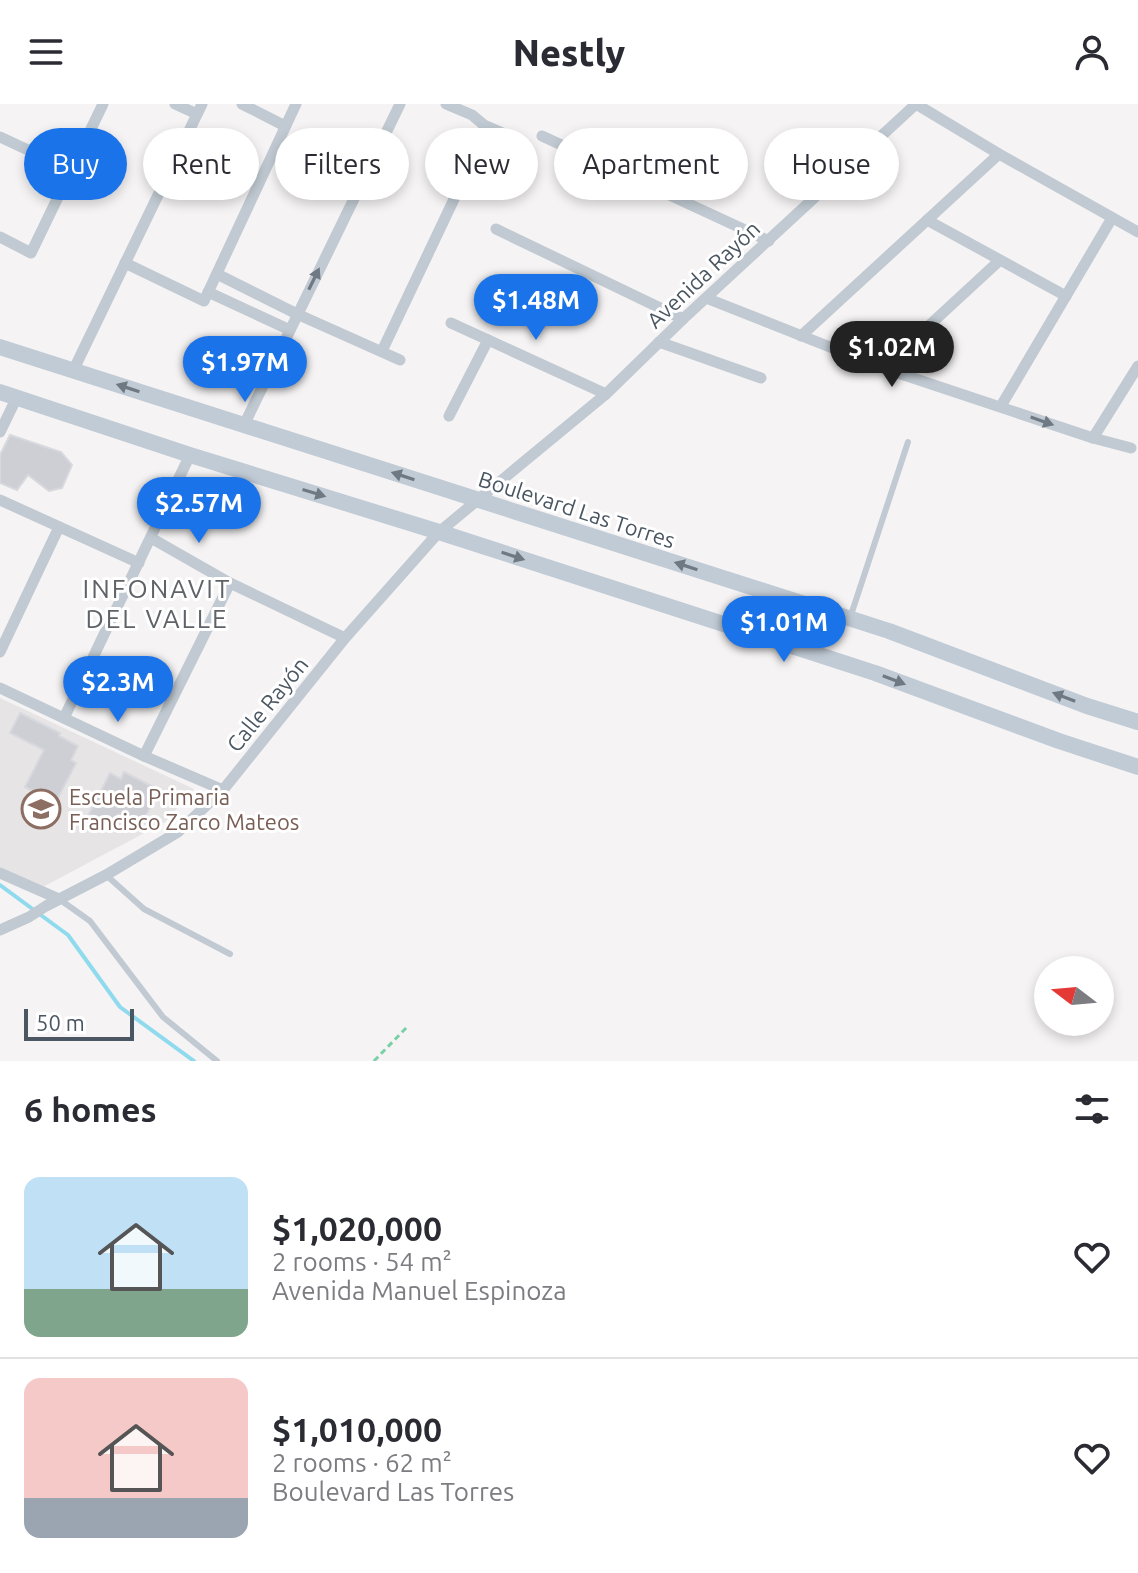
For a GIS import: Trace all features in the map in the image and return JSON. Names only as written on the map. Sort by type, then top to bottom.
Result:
[{"type":"street","points":[[91,128],[103,104]]},
{"type":"street","points":[[73,371],[199,109],[175,104]]},
{"type":"street","points":[[242,104],[285,126]]},
{"type":"street","points":[[206,297],[296,104]]},
{"type":"street","points":[[244,425],[400,104]]},
{"type":"street","points":[[446,104],[472,115],[491,128]]},
{"type":"street","points":[[916,104],[1138,232]]},
{"type":"street","name":"Avenida Rayón","points":[[477,500],[606,394],[916,104]]},
{"type":"street","points":[[382,351],[483,138],[484,125]]},
{"type":"street","points":[[542,136],[769,241]]},
{"type":"street","points":[[0,137],[24,148]]},
{"type":"street","points":[[801,336],[999,154]]},
{"type":"street","points":[[0,237],[31,253],[57,200]]},
{"type":"street","points":[[1001,406],[1112,218]]},
{"type":"street","points":[[927,220],[1066,296]]},
{"type":"street","points":[[496,229],[683,319]]},
{"type":"street","points":[[883,368],[999,261]]},
{"type":"street","points":[[125,263],[290,330]]},
{"type":"street","points":[[217,274],[400,360]]},
{"type":"street","points":[[706,298],[883,368],[1131,448]]},
{"type":"street","points":[[451,323],[606,394]]},
{"type":"street","points":[[449,416],[488,340]]},
{"type":"street","points":[[659,342],[761,378]]},
{"type":"street","name":"Boulevard Las Torres","points":[[0,347],[889,631],[1087,706],[1138,722]]},
{"type":"street","points":[[1093,438],[1138,366]]},
{"type":"street","points":[[0,392],[875,673],[1138,767]]},
{"type":"street","points":[[0,432],[17,397]]},
{"type":"street","points":[[64,718],[190,455]]},
{"type":"street","points":[[0,500],[139,563]]},
{"type":"street","name":"Calle Rayón","points":[[0,930],[106,875],[178,832],[223,790],[345,638],[439,532],[477,500]]},
{"type":"street","points":[[0,652],[59,527]]},
{"type":"street","points":[[151,538],[230,583],[345,638]]},
{"type":"street","points":[[144,756],[230,583]]},
{"type":"street","points":[[0,688],[223,790]]},
{"type":"street","points":[[0,873],[59,899]]},
{"type":"lane","points":[[850,619],[908,442]]},
{"type":"lane","points":[[106,875],[144,909],[230,954]]},
{"type":"lane","points":[[59,899],[90,921],[163,1017],[217,1061]]},
{"type":"path","points":[[374,1061],[408,1026]]},
{"type":"shaded area","name":"Escuela Primaria Francisco Zarco Mateos","points":[[0,698],[194,789],[165,822],[41,888],[0,868]]},
{"type":"building","points":[[10,435],[61,452],[72,465],[62,488],[49,491],[28,475],[17,490],[0,483],[0,455]]},
{"type":"building","points":[[20,713],[78,746],[71,760],[76,763],[48,817],[25,805],[33,791],[25,787],[44,750],[10,733]]},
{"type":"building","points":[[124,772],[159,790],[141,825],[118,814],[112,825],[89,814],[110,773],[121,779]]},
{"type":"waterway","points":[[0,885],[68,935],[120,1007],[194,1061]]},
{"type":"place","name":"Escuela Primaria Francisco Zarco Mateos","points":[[41,809]]},
{"type":"district","name":"INFONAVIT DEL VALLE","points":[[157,603]]}]
